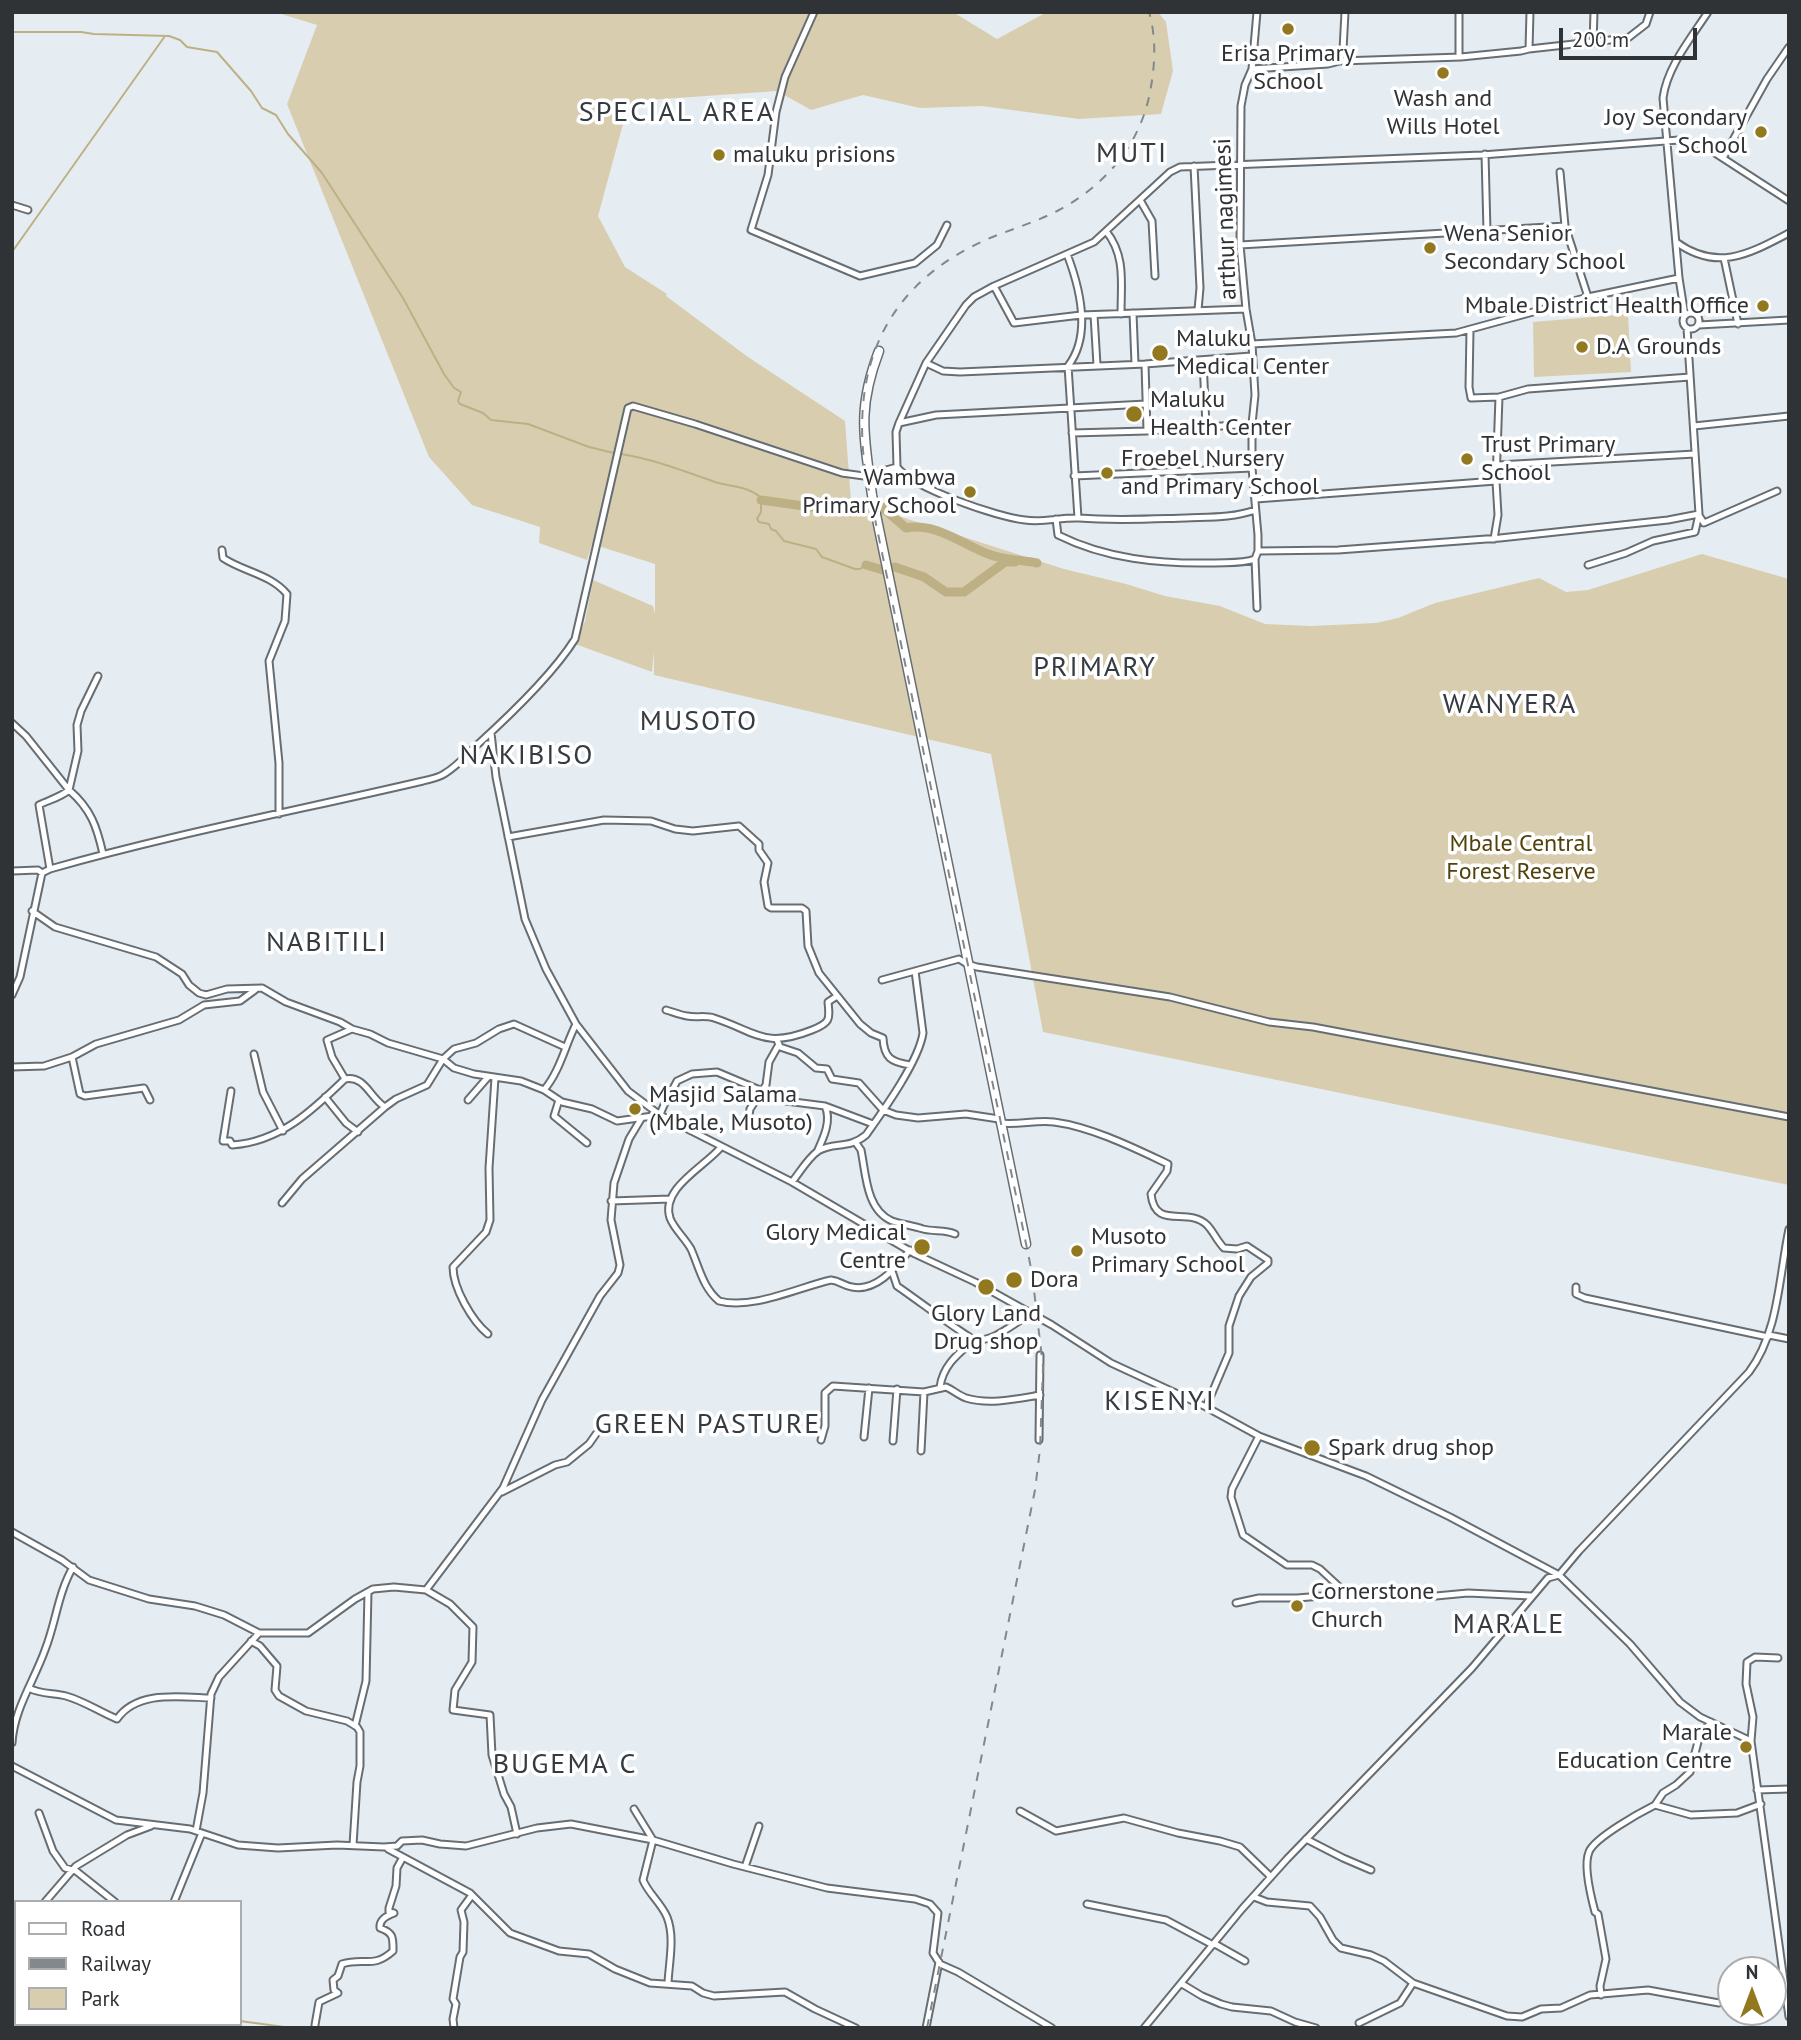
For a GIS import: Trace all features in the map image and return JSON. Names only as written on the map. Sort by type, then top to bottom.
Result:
[{"type":"main road","points":[[879,351],[870,374],[863,408],[863,438],[872,495],[1026,1244]]},
{"type":"street","points":[[814,12],[785,77],[776,112],[768,176],[751,230],[860,276],[915,263],[937,245],[947,225]]},
{"type":"street","name":"arthur nagimesi","points":[[1257,12],[1252,69],[1245,85],[1241,106],[1240,245],[1252,344],[1255,395],[1252,468],[1258,551]]},
{"type":"street","points":[[1340,61],[1345,12]]},
{"type":"street","points":[[1459,12],[1459,57]]},
{"type":"street","points":[[1529,48],[1530,12]]},
{"type":"street","points":[[1593,43],[1594,12]]},
{"type":"street","points":[[1252,69],[1340,61],[1459,57],[1628,38],[1646,24],[1650,12]]},
{"type":"street","points":[[1708,12],[1664,86],[1665,139],[1684,324],[1687,328],[1701,522],[1777,491]]},
{"type":"street","points":[[1723,158],[1767,79],[1789,47]]},
{"type":"street","points":[[1255,510],[1237,515],[1130,521],[1078,518],[1022,520],[976,507],[910,478],[897,467],[896,432],[926,363],[974,297],[1088,245],[1106,232],[1174,168],[1485,154],[1665,139],[1697,143],[1789,201]]},
{"type":"street","points":[[1485,154],[1487,231]]},
{"type":"street","points":[[1194,166],[1200,288],[1198,310]]},
{"type":"street","points":[[1560,172],[1565,226],[1588,297]]},
{"type":"street","points":[[1140,200],[1152,221],[1156,276]]},
{"type":"street","points":[[12,205],[28,210]]},
{"type":"street","points":[[1240,245],[1565,226]]},
{"type":"street","points":[[1106,232],[1116,244],[1120,259],[1121,314]]},
{"type":"street","points":[[1675,242],[1689,252],[1724,258],[1748,254],[1789,233]]},
{"type":"street","points":[[1067,254],[1077,286],[1081,315],[1078,354],[1068,366],[1078,518]]},
{"type":"street","points":[[1724,258],[1738,324]]},
{"type":"street","points":[[1252,344],[1443,335],[1588,297],[1679,278]]},
{"type":"street","points":[[994,286],[1014,323],[1081,315],[1246,309]]},
{"type":"street","points":[[1133,313],[1135,364]]},
{"type":"street","points":[[1685,316],[1695,314],[1699,317],[1699,325]]},
{"type":"street","points":[[1094,315],[1097,365]]},
{"type":"street","points":[[1687,328],[1789,320]]},
{"type":"street","points":[[1470,330],[1471,397],[1477,399],[1499,397],[1528,388],[1690,377]]},
{"type":"street","points":[[926,363],[953,372],[1145,364],[1251,356]]},
{"type":"street","points":[[1203,360],[1206,426]]},
{"type":"street","points":[[1145,364],[1147,431]]},
{"type":"street","points":[[1494,539],[1498,515],[1496,481],[1499,397]]},
{"type":"street","points":[[899,423],[936,415],[1146,404]]},
{"type":"street","points":[[12,995],[20,977],[42,873],[103,854],[441,776],[491,733],[567,652],[575,639],[628,408],[633,406],[695,424],[842,473],[869,476],[897,467]]},
{"type":"street","points":[[1694,426],[1789,415]]},
{"type":"street","points":[[1072,433],[1252,424]]},
{"type":"street","points":[[1497,465],[1695,454]]},
{"type":"street","points":[[1074,476],[1252,468]]},
{"type":"street","points":[[1256,499],[1496,481]]},
{"type":"street","points":[[1257,608],[1255,559],[1258,551],[1338,550],[1494,539],[1668,520],[1699,514]]},
{"type":"street","points":[[1588,565],[1653,541],[1695,532],[1699,514]]},
{"type":"street","points":[[1056,519],[1057,532],[1066,539],[1136,559],[1174,563],[1255,559]]},
{"type":"street","points":[[222,550],[223,558],[280,585],[287,594],[285,621],[269,661],[279,763],[279,814]]},
{"type":"street","points":[[50,869],[39,805],[54,797],[63,796],[69,790],[78,751],[78,725],[98,676]]},
{"type":"street","points":[[12,723],[81,801],[96,826],[103,854]]},
{"type":"street","points":[[491,733],[496,777],[508,837],[525,919],[533,941],[576,1024],[628,1091],[660,1115],[792,1182],[852,1219],[1032,1314],[1111,1363],[1206,1407],[1259,1436],[1366,1476],[1559,1575],[1630,1644],[1680,1702],[1700,1717],[1751,1741]]},
{"type":"street","points":[[508,837],[604,820],[651,821],[675,829],[693,831],[739,826],[759,844],[759,850],[768,863],[764,882],[768,906],[802,908],[806,911],[810,955],[819,973],[860,1024],[883,1038],[889,1060],[910,1065]]},
{"type":"street","points":[[12,871],[38,870],[42,873]]},
{"type":"street","points":[[32,911],[55,927],[156,957],[182,974],[189,985],[199,993],[206,995],[228,989],[266,990],[286,1002],[352,1029],[443,1059],[454,1068],[521,1082],[544,1090],[559,1100],[617,1121],[660,1115]]},
{"type":"street","points":[[882,980],[960,959],[967,964],[1067,983],[1182,999],[1269,1022],[1313,1027],[1789,1117]]},
{"type":"street","points":[[817,1152],[856,1143],[866,1135],[919,1050],[923,1033],[915,971]]},
{"type":"street","points":[[12,1067],[44,1066],[72,1057],[96,1044],[179,1020],[205,1004],[240,1002],[258,988]]},
{"type":"street","points":[[748,1121],[750,1109],[766,1085],[769,1062],[778,1043],[827,1023],[830,1013],[828,1002],[837,996]]},
{"type":"street","points":[[666,1010],[687,1016],[715,1018],[778,1043],[816,1068],[827,1069],[831,1072],[832,1079],[859,1083],[883,1110],[909,1117],[966,1114],[1009,1125],[1042,1122],[1064,1124],[1113,1140],[1168,1164],[1167,1171],[1151,1194],[1160,1213],[1167,1217],[1194,1217],[1207,1225],[1224,1248],[1237,1249],[1247,1246],[1269,1263],[1244,1286],[1239,1296],[1230,1326],[1230,1353],[1206,1407]]},
{"type":"street","points":[[282,1203],[302,1179],[385,1107],[427,1085],[443,1059],[454,1049],[514,1024],[565,1047]]},
{"type":"street","points":[[544,1090],[563,1057],[576,1024]]},
{"type":"street","points":[[345,1079],[332,1057],[327,1040],[352,1029]]},
{"type":"street","points":[[254,1054],[267,1101],[283,1131]]},
{"type":"street","points":[[72,1057],[80,1094],[85,1096],[141,1087],[150,1100]]},
{"type":"street","points":[[660,1115],[664,1100],[675,1084],[692,1073],[717,1072],[786,1101],[825,1106],[873,1124]]},
{"type":"street","points":[[231,1091],[223,1141],[230,1141],[232,1145],[283,1131],[306,1115],[345,1079],[354,1077],[360,1080],[371,1096],[385,1107]]},
{"type":"street","points":[[468,1100],[492,1077]]},
{"type":"street","points":[[488,1334],[476,1325],[472,1318],[456,1285],[453,1267],[486,1232],[490,1220],[492,1077]]},
{"type":"street","points":[[325,1097],[346,1123],[358,1132]]},
{"type":"street","points":[[559,1100],[554,1116],[587,1143]]},
{"type":"street","points":[[792,1182],[817,1152],[829,1115],[825,1106]]},
{"type":"street","points":[[426,1590],[499,1493],[513,1469],[542,1400],[600,1296],[618,1273],[620,1265],[611,1228],[611,1201],[625,1149],[641,1119]]},
{"type":"street","points":[[856,1143],[861,1150],[870,1200],[876,1209],[891,1221],[956,1234]]},
{"type":"street","points":[[721,1147],[694,1170],[670,1199],[669,1216],[685,1239],[706,1286],[719,1301],[733,1302],[779,1296],[831,1280],[840,1281],[849,1287],[868,1287],[892,1271],[910,1250]]},
{"type":"street","points":[[611,1201],[670,1199]]},
{"type":"street","points":[[1144,2028],[1306,1839],[1472,1668],[1548,1578],[1559,1575],[1578,1551],[1749,1372],[1758,1360],[1768,1336],[1789,1229]]},
{"type":"street","points":[[892,1271],[897,1286],[913,1295],[923,1307],[974,1340],[993,1338],[1032,1314]]},
{"type":"street","points":[[1576,1287],[1576,1294],[1584,1298],[1789,1339]]},
{"type":"street","points":[[940,1387],[946,1367],[974,1340]]},
{"type":"street","points":[[1039,1440],[1040,1355]]},
{"type":"street","points":[[821,1440],[825,1426],[827,1389],[833,1385],[924,1392],[940,1387],[982,1401],[1040,1395]]},
{"type":"street","points":[[864,1437],[869,1388]]},
{"type":"street","points":[[893,1440],[897,1389]]},
{"type":"street","points":[[921,1451],[924,1392]]},
{"type":"street","points":[[499,1493],[555,1465],[567,1462],[589,1444],[596,1434]]},
{"type":"street","points":[[1259,1436],[1232,1489],[1231,1497],[1243,1535],[1287,1565],[1312,1565],[1320,1569],[1347,1594]]},
{"type":"street","points":[[12,1532],[89,1580],[149,1599],[195,1606],[224,1615],[259,1633],[308,1633],[368,1592],[394,1587],[426,1590],[450,1604],[473,1627],[472,1662],[455,1690],[453,1710],[490,1716],[492,1755],[504,1794],[511,1807],[517,1834]]},
{"type":"street","points":[[12,1742],[13,1730],[50,1638],[60,1591],[72,1567]]},
{"type":"street","points":[[1236,1603],[1259,1598],[1362,1591],[1407,1591],[1425,1597],[1468,1593],[1531,1597]]},
{"type":"street","points":[[355,1726],[366,1681],[368,1592]]},
{"type":"street","points":[[175,1900],[199,1832],[211,1698],[219,1677],[259,1633]]},
{"type":"street","points":[[251,1642],[260,1646],[276,1666],[275,1690],[279,1696],[306,1711],[346,1721],[360,1732],[360,1766],[353,1845]]},
{"type":"street","points":[[1778,1658],[1755,1657],[1747,1662],[1746,1684],[1753,1717],[1751,1741],[1781,1956]]},
{"type":"street","points":[[29,1688],[77,1700],[117,1718],[127,1706],[162,1695],[172,1698],[211,1698]]},
{"type":"street","points":[[1601,1995],[1605,1950],[1598,1914],[1590,1895],[1588,1853],[1596,1843],[1655,1805],[1663,1793],[1691,1770],[1699,1738],[1711,1722]]},
{"type":"street","points":[[12,1766],[122,1822],[199,1832],[234,1844],[262,1848],[353,1845],[384,1847],[415,1840],[470,1846],[555,1825],[571,1824],[653,1840],[827,1888],[907,1897],[930,1904],[938,1913],[933,1953],[939,1962],[1052,2028]]},
{"type":"street","points":[[1757,1790],[1789,1789]]},
{"type":"street","points":[[1655,1805],[1691,1815],[1737,1813],[1761,1804]]},
{"type":"street","points":[[634,1809],[653,1840],[643,1880],[669,1924],[671,1948],[668,1983]]},
{"type":"street","points":[[1020,1811],[1056,1830],[1124,1818],[1177,1833],[1220,1841],[1240,1847],[1271,1877]]},
{"type":"street","points":[[39,1813],[55,1855],[65,1868],[78,1873],[112,1900]]},
{"type":"street","points":[[104,1824],[106,1815]]},
{"type":"street","points":[[47,1900],[70,1871],[127,1835],[154,1825]]},
{"type":"street","points":[[745,1867],[759,1826]]},
{"type":"street","points":[[1306,1839],[1371,1870]]},
{"type":"street","points":[[384,1847],[472,1895],[510,1933],[559,1951],[589,1954],[615,1969],[650,1983],[692,1986],[714,1996],[785,1992],[856,2028]]},
{"type":"street","points":[[315,2025],[319,2002],[338,1993],[334,1990],[333,1980],[338,1976],[342,1964],[381,1961],[393,1951],[392,1934],[380,1928],[380,1923],[394,1913],[389,1912],[389,1908],[396,1886],[397,1868],[403,1857]]},
{"type":"street","points":[[454,2028],[456,2004],[453,1999],[463,1943],[464,1922],[461,1910],[472,1895]]},
{"type":"street","points":[[1254,1897],[1267,1902],[1310,1906],[1321,1917],[1337,1946],[1378,1958],[1413,1983],[1517,2017],[1541,2009],[1566,2006],[1587,1996],[1648,1990],[1717,2003]]},
{"type":"street","points":[[1087,1904],[1166,1920],[1245,1961]]},
{"type":"street","points":[[926,2028],[939,1962]]},
{"type":"street","points":[[1359,2023],[1400,2003],[1413,1983]]},
{"type":"street","points":[[1182,1984],[1222,2004],[1271,2011],[1316,2028]]},
{"type":"street","points":[[1788,2003],[1789,2017]]},
{"type":"green space","name":"Mbale Central Forest Reserve","points":[[275,12],[953,12],[997,39],[1047,12],[1158,12],[1166,22],[1173,71],[1161,114],[1079,119],[982,106],[920,108],[863,95],[811,110],[777,91],[649,100],[628,106],[598,216],[625,267],[667,294],[666,296],[748,357],[845,421],[851,501],[1064,569],[1165,596],[1220,606],[1265,624],[1311,626],[1376,623],[1398,618],[1435,603],[1539,578],[1566,592],[1588,590],[1702,554],[1789,579],[1789,1185],[1043,1032],[991,754],[654,675],[654,652],[652,672],[575,644],[585,621],[593,580],[653,606],[655,614],[655,564],[592,544],[587,560],[539,543],[540,527],[472,505],[429,457],[287,104],[317,25]]},
{"type":"green space","name":"D.A Grounds","points":[[1628,314],[1631,372],[1534,377],[1533,322]]},
{"type":"waterway","points":[[12,32],[169,36],[180,40],[187,47],[217,52],[262,108],[276,115],[288,134],[322,173],[403,298],[444,374],[454,388],[461,392],[458,401],[460,404],[483,413],[491,420],[528,424],[589,447],[614,453]]},
{"type":"waterway","points":[[12,252],[165,36]]},
{"type":"waterway","points":[[621,454],[657,462],[751,491],[761,498],[761,512],[757,519],[769,524],[784,541],[816,549],[822,557],[855,569],[866,565]]},
{"type":"waterway","points":[[761,500],[811,507],[826,504],[855,507],[876,502],[906,528],[927,528],[994,556],[1037,563]]},
{"type":"waterway","points":[[866,565],[883,570],[895,567],[924,577],[946,592],[964,592],[1005,562],[1015,562]]},
{"type":"waterway","points":[[242,2021],[292,2028]]},
{"type":"railway","points":[[927,2028],[1035,1490],[1040,1449],[1043,1367],[1032,1273],[866,476],[862,440],[863,406],[868,373],[878,343],[893,315],[913,289],[939,267],[971,247],[1048,215],[1075,200],[1104,177],[1128,148],[1144,115],[1151,86],[1154,43],[1149,12]]},
{"type":"place","name":"Erisa Primary School","points":[[1288,29]]},
{"type":"place","name":"Wash and Wills Hotel","points":[[1443,73]]},
{"type":"place","name":"Joy Secondary School","points":[[1761,132]]},
{"type":"place","name":"maluku prisions","points":[[719,155]]},
{"type":"place","name":"Wena Senior Secondary School","points":[[1430,248]]},
{"type":"place","name":"Mbale District Health Office","points":[[1763,306]]},
{"type":"place","name":"D.A Grounds","points":[[1582,347]]},
{"type":"place","name":"Maluku Medical Center","points":[[1160,353]]},
{"type":"place","name":"Maluku Health Center","points":[[1134,414]]},
{"type":"place","name":"Trust Primary School","points":[[1467,459]]},
{"type":"place","name":"Froebel Nursery and Primary School","points":[[1107,473]]},
{"type":"place","name":"Wambwa Primary School","points":[[970,492]]},
{"type":"place","name":"Masjid Salama (Mbale, Musoto)","points":[[635,1109]]},
{"type":"place","name":"Glory Medical Centre","points":[[922,1247]]},
{"type":"place","name":"Musoto Primary School","points":[[1077,1251]]},
{"type":"place","name":"Dora","points":[[1014,1280]]},
{"type":"place","name":"Glory Land Drug shop","points":[[986,1287]]},
{"type":"place","name":"Spark drug shop","points":[[1312,1448]]},
{"type":"place","name":"Cornerstone Church","points":[[1297,1606]]},
{"type":"place","name":"Marale Education Centre","points":[[1746,1747]]},
{"type":"district","name":"SPECIAL AREA","points":[[677,113]]},
{"type":"district","name":"MUTI","points":[[1132,154]]},
{"type":"district","name":"PRIMARY","points":[[1095,668]]},
{"type":"district","name":"WANYERA","points":[[1510,705]]},
{"type":"district","name":"MUSOTO","points":[[699,722]]},
{"type":"district","name":"NAKIBISO","points":[[527,756]]},
{"type":"district","name":"NABITILI","points":[[327,943]]},
{"type":"district","name":"KISENYI","points":[[1160,1402]]},
{"type":"district","name":"GREEN PASTURE","points":[[708,1425]]},
{"type":"district","name":"MARALE","points":[[1509,1625]]},
{"type":"district","name":"BUGEMA C","points":[[565,1765]]}]
